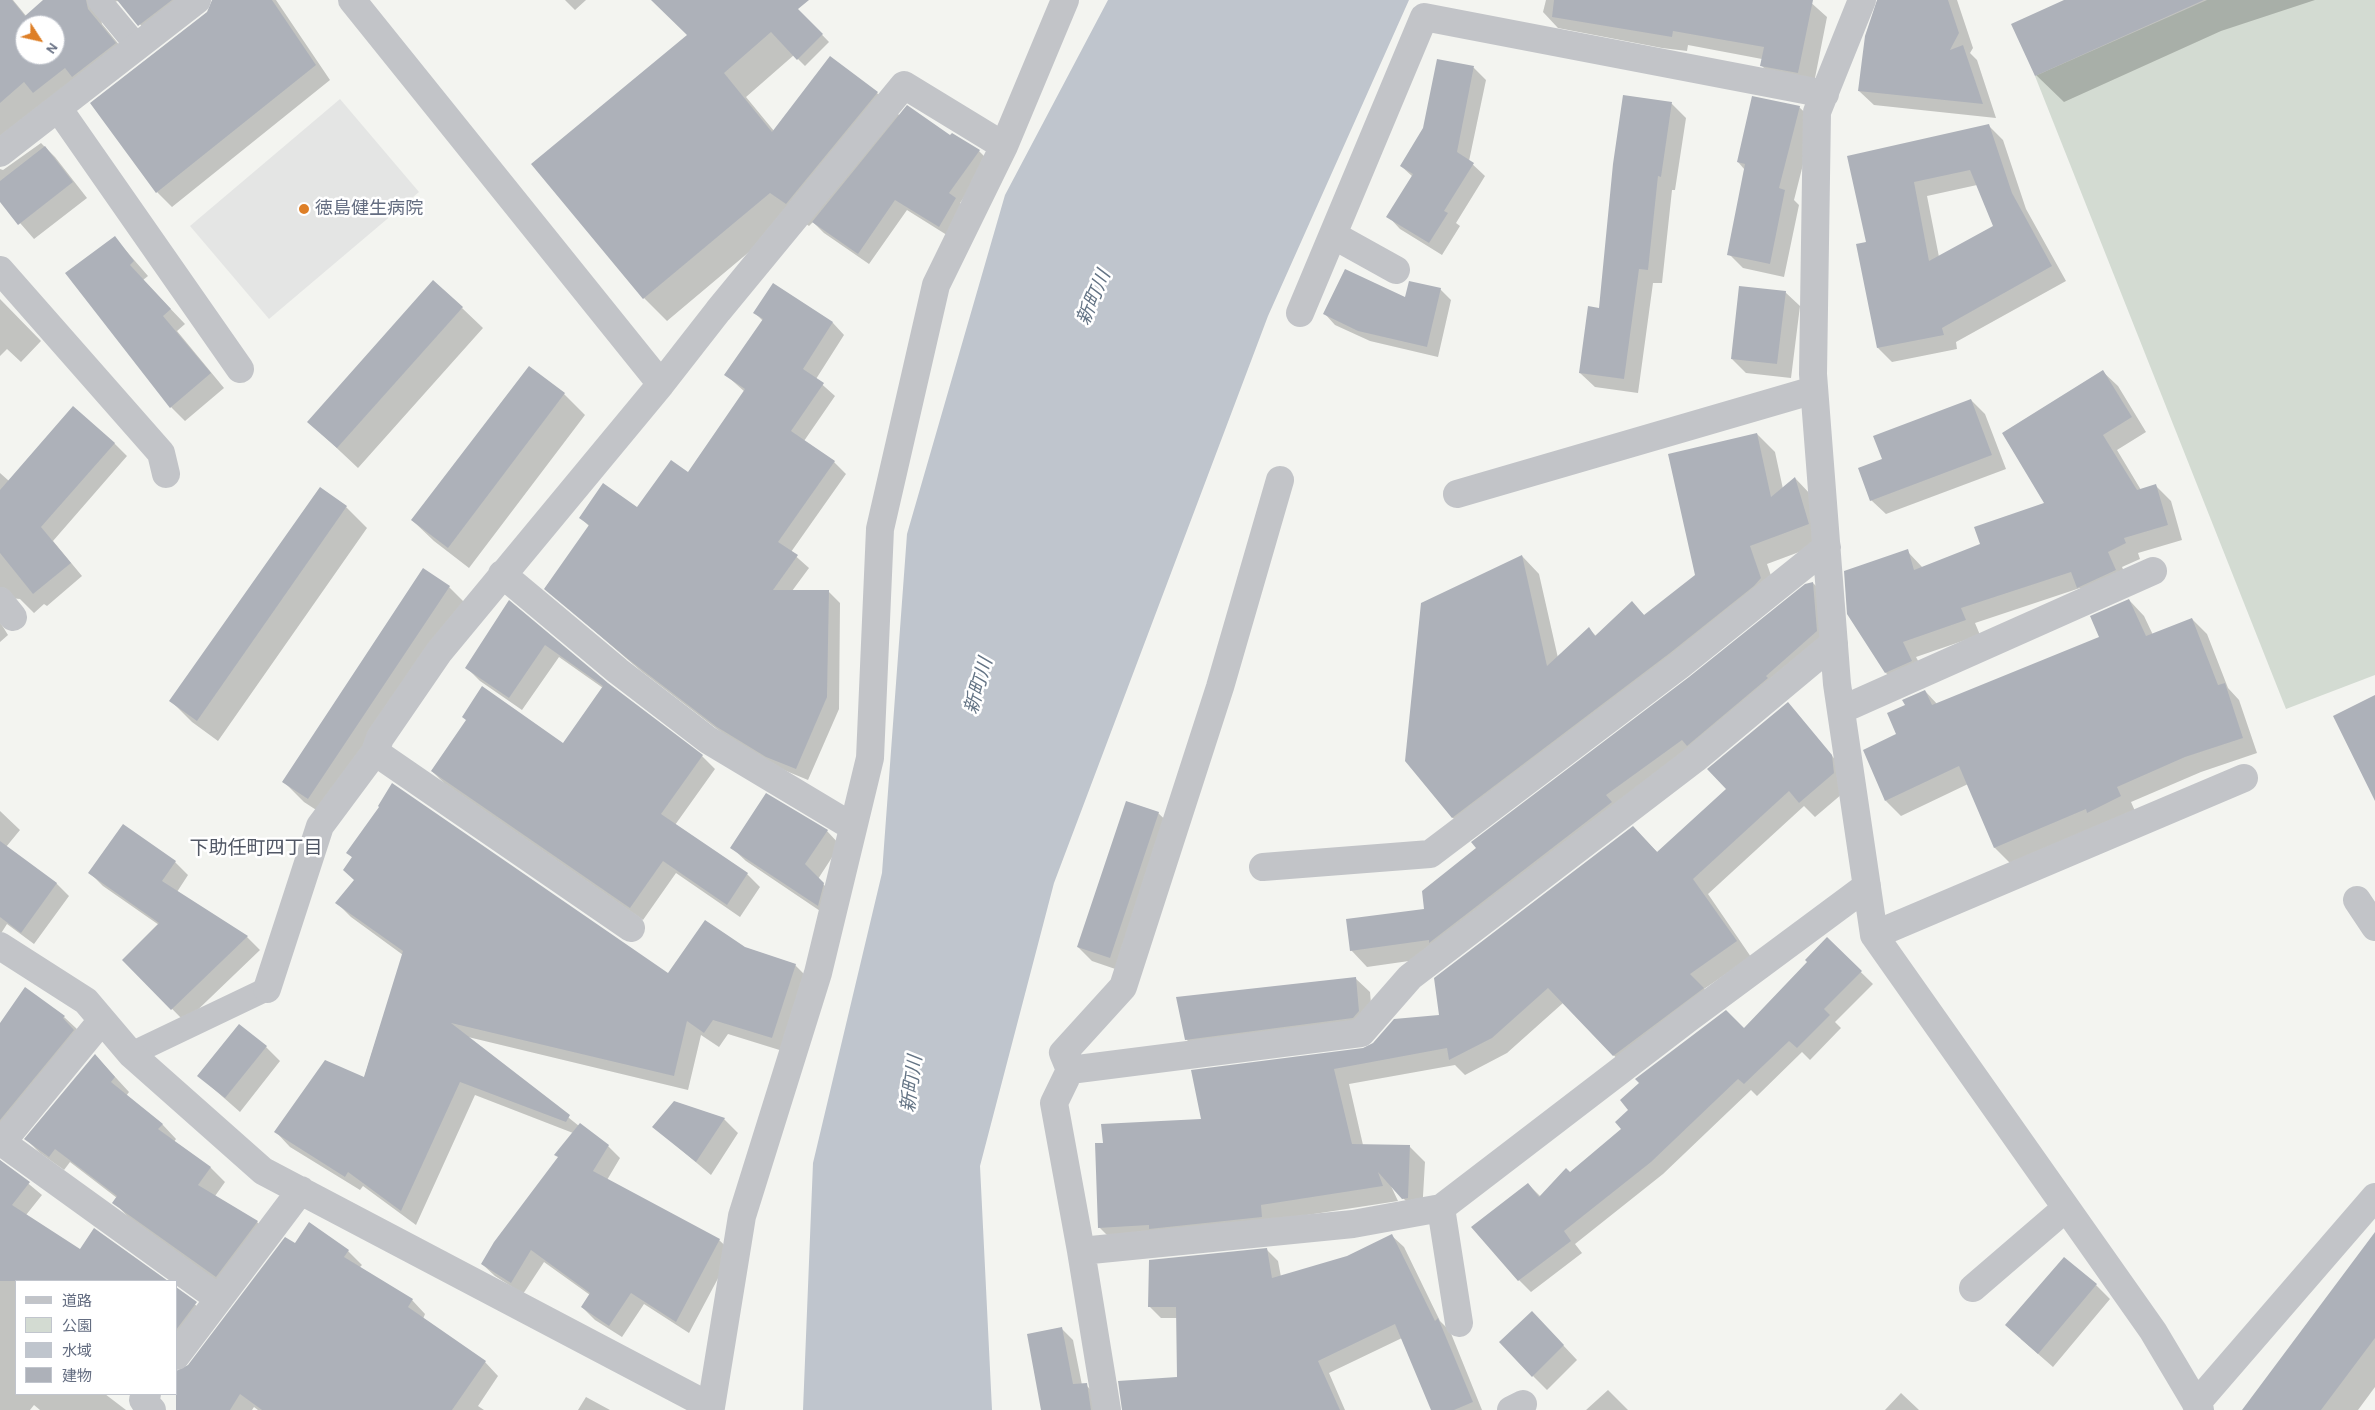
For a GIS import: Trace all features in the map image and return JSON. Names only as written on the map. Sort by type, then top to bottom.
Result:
[{"type":"street","points":[[0,153],[197,0]]},
{"type":"street","points":[[352,0],[661,384]]},
{"type":"street","points":[[0,946],[86,1001],[131,1054],[263,1171],[711,1408],[742,1216],[818,973],[870,758],[880,529],[936,285],[1004,146],[1065,0]]},
{"type":"street","points":[[1862,0],[1817,112],[1814,390],[1841,710],[1874,935],[2152,1332],[2198,1407],[2375,1197]]},
{"type":"street","points":[[1300,313],[1424,17],[1824,94]]},
{"type":"street","points":[[267,989],[320,826],[375,752],[380,738],[439,652],[661,384],[718,311],[904,85],[1004,146]]},
{"type":"street","points":[[58,108],[240,369]]},
{"type":"street","points":[[1333,235],[1396,270]]},
{"type":"street","points":[[0,270],[161,453],[166,474]]},
{"type":"street","points":[[1457,494],[1814,390]]},
{"type":"street","points":[[1107,1410],[1054,1103],[1070,1070],[1063,1053],[1123,987],[1220,687],[1280,480]]},
{"type":"street","points":[[1263,867],[1430,854],[1680,666],[1826,547]]},
{"type":"street","points":[[1841,710],[2153,571]]},
{"type":"street","points":[[502,574],[618,671],[708,740],[853,827]]},
{"type":"street","points":[[1070,1070],[1361,1033],[1410,977],[1696,759],[1834,643]]},
{"type":"street","points":[[375,752],[631,928]]},
{"type":"street","points":[[1874,935],[2244,778]]},
{"type":"street","points":[[1081,1251],[1354,1224],[1441,1208],[1689,1018],[1867,886]]},
{"type":"street","points":[[2357,900],[2375,927]]},
{"type":"street","points":[[102,1020],[1,1141],[219,1299]]},
{"type":"street","points":[[178,1353],[301,1190]]},
{"type":"street","points":[[1441,1208],[1459,1323]]},
{"type":"street","points":[[1973,1288],[2066,1208]]},
{"type":"street","points":[[147,1395],[143,1400],[152,1410]]},
{"type":"lane","points":[[99,0],[137,46]]},
{"type":"lane","points":[[131,1054],[267,989]]},
{"type":"shaded area","name":"徳島健生病院","points":[[340,99],[419,192],[269,319],[190,226]]},
{"type":"green space","points":[[2207,0],[2375,0],[2375,675],[2286,709],[2035,76]]},
{"type":"water","name":"新町川","points":[[1108,0],[1409,0],[1268,316],[1054,883],[980,1166],[992,1410],[803,1410],[813,1163],[882,873],[907,534],[1005,195]]},
{"type":"building","points":[[0,0],[12,0],[24,15],[15,15],[15,65],[65,65],[65,15],[26,15],[43,0],[86,0],[88,9],[116,43],[72,77],[65,68],[33,93],[24,82],[0,103]]},
{"type":"building","points":[[117,0],[172,0],[138,26]]},
{"type":"building","points":[[212,0],[272,0],[316,65],[156,193],[90,103],[207,12]]},
{"type":"building","points":[[651,0],[809,0],[798,9],[823,34],[797,60],[771,32],[724,73],[772,132],[830,56],[878,92],[786,204],[770,193],[643,299],[531,164],[687,35]]},
{"type":"building","points":[[1554,0],[1813,0],[1798,73],[1760,66],[1764,47],[1673,31],[1672,37],[1552,17]]},
{"type":"building","points":[[1877,0],[1948,0],[1959,33],[1950,50],[1963,45],[1983,104],[1858,91],[1865,36]]},
{"type":"building","points":[[2064,0],[2204,0],[2035,76],[2011,24]]},
{"type":"building","points":[[1437,59],[1474,66],[1457,152],[1474,163],[1444,211],[1448,213],[1429,243],[1386,217],[1413,174],[1400,166],[1423,128]]},
{"type":"building","points":[[1623,95],[1672,102],[1661,177],[1658,176],[1648,270],[1639,269],[1624,379],[1579,373],[1588,306],[1599,308],[1613,164]]},
{"type":"building","points":[[1752,96],[1800,106],[1779,188],[1785,190],[1770,264],[1727,255],[1745,164],[1737,162]]},
{"type":"building","points":[[907,105],[950,135],[952,133],[980,150],[949,193],[956,198],[939,227],[895,200],[858,254],[812,222]]},
{"type":"building","points":[[1989,124],[2012,193],[2052,266],[1942,328],[1944,335],[1877,348],[1856,244],[1866,242],[1847,156]],"holes":[[[1970,170],[1993,226],[1929,261],[1914,182]]]},
{"type":"building","points":[[45,146],[73,182],[18,225],[0,202],[0,181]]},
{"type":"building","points":[[115,236],[134,261],[130,265],[171,309],[163,316],[211,373],[170,408],[65,273]]},
{"type":"building","points":[[1345,269],[1405,297],[1409,281],[1441,288],[1427,347],[1358,331],[1323,314]]},
{"type":"building","points":[[433,280],[463,307],[337,448],[307,422]]},
{"type":"building","points":[[773,283],[833,322],[803,369],[824,383],[791,431],[835,461],[778,542],[798,555],[773,590],[829,590],[827,697],[796,769],[766,757],[717,727],[628,659],[544,589],[589,525],[579,518],[603,483],[637,507],[671,460],[688,472],[745,389],[724,375],[763,319],[753,313]]},
{"type":"building","points":[[1739,286],[1786,291],[1777,364],[1731,359]]},
{"type":"building","points":[[529,366],[565,393],[448,548],[411,520]]},
{"type":"building","points":[[2103,370],[2132,417],[2103,435],[2137,490],[2156,484],[2168,525],[2124,538],[2126,543],[2108,552],[2116,570],[2077,588],[2071,572],[1961,608],[1966,620],[1903,642],[1912,661],[1885,673],[1847,614],[1844,571],[1908,549],[1914,570],[1980,544],[1974,527],[2044,503],[2002,433]]},
{"type":"building","points":[[1971,399],[1992,455],[1870,501],[1858,468],[1882,459],[1873,436]]},
{"type":"building","points":[[73,406],[115,443],[41,527],[71,563],[33,594],[0,553],[0,490]]},
{"type":"building","points":[[1757,433],[1771,497],[1795,477],[1809,524],[1750,546],[1761,578],[1754,586],[1670,653],[1452,818],[1405,761],[1421,603],[1522,555],[1547,666],[1589,627],[1595,636],[1632,601],[1644,615],[1695,575],[1668,454]]},
{"type":"building","points":[[320,487],[347,506],[197,721],[169,701]]},
{"type":"building","points":[[423,568],[450,586],[308,799],[282,782]]},
{"type":"building","points":[[1813,582],[1817,631],[1766,676],[1768,678],[1687,746],[1682,740],[1606,795],[1612,802],[1429,943],[1429,940],[1350,951],[1346,919],[1424,909],[1422,891],[1476,848],[1471,842],[1689,677],[1805,584]]},
{"type":"building","points":[[2129,599],[2146,636],[2192,618],[2218,685],[2225,683],[2243,738],[2185,757],[2117,787],[2121,796],[2087,813],[2086,809],[1994,848],[1959,766],[1885,801],[1863,750],[1896,734],[1887,713],[1905,705],[1902,700],[1925,690],[1932,705],[2099,637],[2090,616]]},
{"type":"building","points":[[509,600],[608,683],[703,755],[661,814],[748,873],[727,905],[663,861],[630,908],[431,771],[466,720],[462,717],[482,686],[563,743],[603,686],[545,645],[509,698],[465,668]]},
{"type":"building","points":[[2375,695],[2375,801],[2333,716]]},
{"type":"building","points":[[1788,702],[1832,755],[1834,773],[1799,803],[1789,791],[1693,879],[1737,941],[1690,974],[1704,988],[1613,1056],[1548,988],[1492,1038],[1449,1060],[1447,1048],[1334,1069],[1352,1144],[1410,1145],[1408,1198],[1402,1199],[1378,1172],[1383,1186],[1261,1205],[1262,1217],[1149,1229],[1149,1225],[1098,1228],[1095,1143],[1103,1143],[1101,1124],[1201,1119],[1191,1070],[1363,1048],[1373,1043],[1394,1019],[1439,1015],[1434,978],[1633,826],[1657,852],[1726,789],[1707,769]]},
{"type":"building","points":[[392,783],[668,973],[705,920],[745,947],[796,964],[772,1038],[713,1020],[704,1033],[687,1021],[674,1076],[451,1023],[570,1115],[566,1122],[460,1082],[401,1211],[348,1172],[345,1177],[274,1132],[325,1060],[364,1077],[403,951],[335,903],[354,880],[343,870],[352,857],[346,853],[379,807]]},
{"type":"building","points":[[766,793],[828,830],[805,864],[824,883],[818,906],[730,848]]},
{"type":"building","points":[[1126,801],[1159,812],[1110,958],[1077,947]]},
{"type":"building","points":[[123,824],[176,861],[162,881],[248,936],[171,1010],[122,960],[159,923],[88,873]]},
{"type":"building","points":[[0,841],[57,883],[21,933],[0,917]]},
{"type":"building","points":[[1827,937],[1862,971],[1824,1009],[1830,1015],[1797,1048],[1789,1041],[1744,1084],[1738,1079],[1651,1162],[1564,1231],[1571,1241],[1518,1281],[1471,1227],[1528,1183],[1539,1197],[1566,1168],[1570,1172],[1621,1129],[1615,1122],[1628,1110],[1620,1100],[1639,1083],[1635,1079],[1726,1010],[1744,1028],[1807,962],[1805,960]]},
{"type":"building","points":[[1356,977],[1359,1011],[1353,1018],[1185,1040],[1176,997]]},
{"type":"building","points":[[25,987],[65,1016],[63,1018],[74,1030],[0,1120],[0,1023]]},
{"type":"building","points":[[239,1024],[267,1046],[225,1098],[197,1076]]},
{"type":"building","points":[[95,1054],[115,1077],[111,1082],[163,1124],[158,1129],[211,1167],[198,1185],[258,1221],[216,1277],[112,1203],[117,1196],[55,1149],[49,1157],[24,1139]]},
{"type":"building","points":[[674,1101],[725,1118],[696,1162],[652,1127]]},
{"type":"building","points":[[580,1123],[609,1145],[593,1171],[720,1239],[676,1322],[631,1293],[609,1326],[581,1307],[590,1293],[531,1250],[511,1283],[481,1264],[494,1242],[558,1157],[554,1155]]},
{"type":"building","points":[[0,1160],[30,1182],[12,1205],[80,1249],[94,1228],[167,1280],[15,1280],[0,1281]]},
{"type":"building","points":[[309,1222],[349,1250],[344,1257],[413,1299],[408,1307],[486,1361],[452,1410],[262,1410],[240,1394],[230,1410],[176,1410],[178,1370],[188,1365],[285,1237],[295,1243]]},
{"type":"building","points":[[2375,1232],[2375,1338],[2321,1410],[2242,1410]]},
{"type":"building","points":[[1392,1234],[1435,1321],[1438,1318],[1473,1402],[1454,1410],[1431,1410],[1395,1324],[1318,1361],[1340,1410],[1122,1410],[1118,1381],[1177,1377],[1176,1307],[1148,1307],[1149,1260],[1267,1248],[1272,1278],[1347,1256]]},
{"type":"building","points":[[2064,1257],[2097,1284],[2038,1354],[2005,1325]]},
{"type":"building","points":[[178,1288],[197,1302],[178,1327]]},
{"type":"building","points":[[1532,1311],[1564,1345],[1532,1377],[1499,1342]]},
{"type":"building","points":[[1062,1327],[1073,1384],[1087,1383],[1091,1410],[1041,1410],[1027,1334]]},
{"type":"place","name":"徳島健生病院","points":[[304,209]]},
{"type":"district","name":"下助任町四丁目","points":[[256,849]]}]
